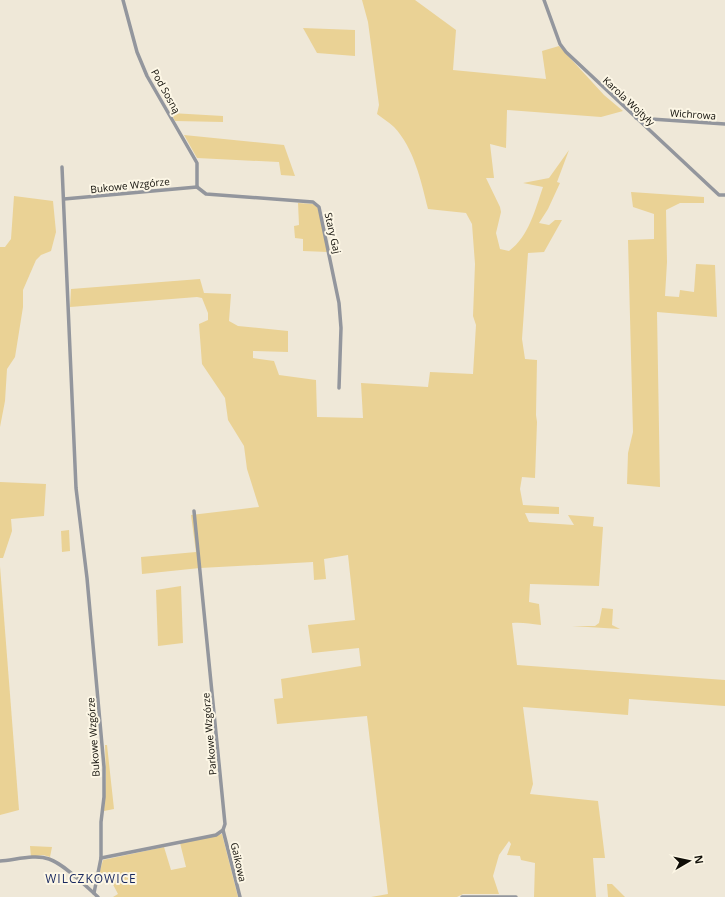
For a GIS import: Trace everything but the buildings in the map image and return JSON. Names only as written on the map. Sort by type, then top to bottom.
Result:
[{"type":"street","name":"Pod Sosną","points":[[123,0],[137,52],[147,76],[197,163],[197,187]]},
{"type":"street","name":"Karola Wojtyły","points":[[544,0],[560,44],[566,52],[719,195],[725,195]]},
{"type":"street","name":"Wichrowa","points":[[636,118],[725,124]]},
{"type":"street","name":"Bukowe Wzgórze","points":[[62,167],[76,488],[87,578],[104,767],[101,858],[94,893]]},
{"type":"street","name":"Bukowe Wzgórze","points":[[64,199],[197,187]]},
{"type":"street","name":"Stary Gaj","points":[[197,187],[206,194],[313,202],[319,207],[339,303],[341,328],[339,388]]},
{"type":"street","name":"Parkowe Wzgórze","points":[[194,511],[226,824],[223,830]]},
{"type":"street","points":[[101,858],[216,834],[223,830]]},
{"type":"street","name":"Gaikowa","points":[[223,830],[240,897]]},
{"type":"street","points":[[0,861],[39,857],[49,859],[58,863],[98,897]]},
{"type":"street","points":[[462,897],[516,897]]},
{"type":"shaded area","points":[[362,0],[415,0],[456,30],[453,70],[546,79],[542,51],[559,46],[604,95],[623,111],[601,117],[507,110],[506,148],[490,144],[494,178],[486,178],[501,212],[496,233],[500,249],[509,251],[522,238],[534,213],[543,187],[523,183],[549,178],[569,150],[557,182],[560,183],[548,209],[539,223],[549,225],[555,220],[562,220],[544,252],[528,253],[522,339],[525,359],[537,360],[537,422],[535,478],[522,477],[520,489],[523,505],[559,507],[559,514],[525,513],[529,522],[574,525],[568,515],[594,517],[593,526],[603,527],[599,586],[530,584],[529,602],[539,604],[541,625],[512,623],[517,665],[725,680],[725,706],[629,699],[628,715],[523,707],[533,784],[530,794],[598,801],[605,858],[593,858],[596,897],[534,897],[535,863],[521,860],[520,856],[507,855],[511,844],[509,841],[499,855],[493,876],[499,894],[463,894],[457,897],[371,897],[388,894],[367,716],[277,724],[274,699],[283,698],[281,679],[361,666],[359,648],[312,653],[308,625],[355,620],[348,555],[324,559],[326,579],[314,580],[313,562],[200,568],[142,574],[141,557],[196,552],[191,515],[259,507],[247,469],[244,446],[228,420],[225,398],[202,364],[199,324],[208,320],[208,313],[202,298],[197,297],[70,307],[71,289],[200,279],[204,293],[231,294],[229,321],[238,326],[288,331],[288,352],[253,351],[253,358],[274,361],[279,375],[316,380],[317,417],[363,418],[361,383],[428,387],[430,372],[473,374],[476,325],[473,316],[475,264],[472,224],[466,213],[428,209],[416,165],[407,145],[394,127],[377,114],[379,105],[368,22]]},
{"type":"shaded area","points":[[303,28],[355,30],[355,56],[317,53]]},
{"type":"shaded area","points":[[171,113],[223,116],[223,122],[175,121]]},
{"type":"shaded area","points":[[184,135],[284,145],[295,176],[281,175],[279,162],[197,158]]},
{"type":"shaded area","points":[[631,192],[704,197],[704,203],[680,203],[666,210],[667,262],[665,296],[679,297],[680,290],[694,292],[696,264],[715,265],[717,317],[657,312],[660,487],[627,484],[628,453],[633,432],[628,240],[654,239],[654,214],[633,207]]},
{"type":"shaded area","points":[[14,196],[53,201],[56,232],[51,251],[41,255],[36,260],[23,290],[23,307],[15,357],[7,369],[5,401],[0,427],[0,247],[5,247],[11,239]]},
{"type":"shaded area","points":[[298,203],[313,204],[318,208],[328,252],[303,251],[303,239],[295,238],[294,226],[299,225]]},
{"type":"shaded area","points":[[0,482],[46,484],[44,516],[11,519],[12,531],[3,558],[0,558]]},
{"type":"shaded area","points":[[69,530],[70,551],[62,552],[61,531]]},
{"type":"shaded area","points":[[0,566],[19,810],[0,815]]},
{"type":"shaded area","points":[[181,586],[183,643],[158,646],[156,590]]},
{"type":"shaded area","points":[[602,608],[613,609],[612,625],[620,629],[572,626],[595,626],[599,623]]},
{"type":"shaded area","points":[[105,745],[107,745],[114,809],[104,811],[106,775]]},
{"type":"shaded area","points":[[222,834],[238,897],[113,897],[118,894],[109,877],[99,874],[103,860],[164,847],[171,870],[186,867],[180,843]]},
{"type":"shaded area","points":[[30,846],[52,847],[50,857],[43,855],[31,857]]},
{"type":"shaded area","points":[[607,884],[612,884],[625,897],[608,897]]},
{"type":"district","name":"WILCZKOWICE","points":[[91,878]]}]
